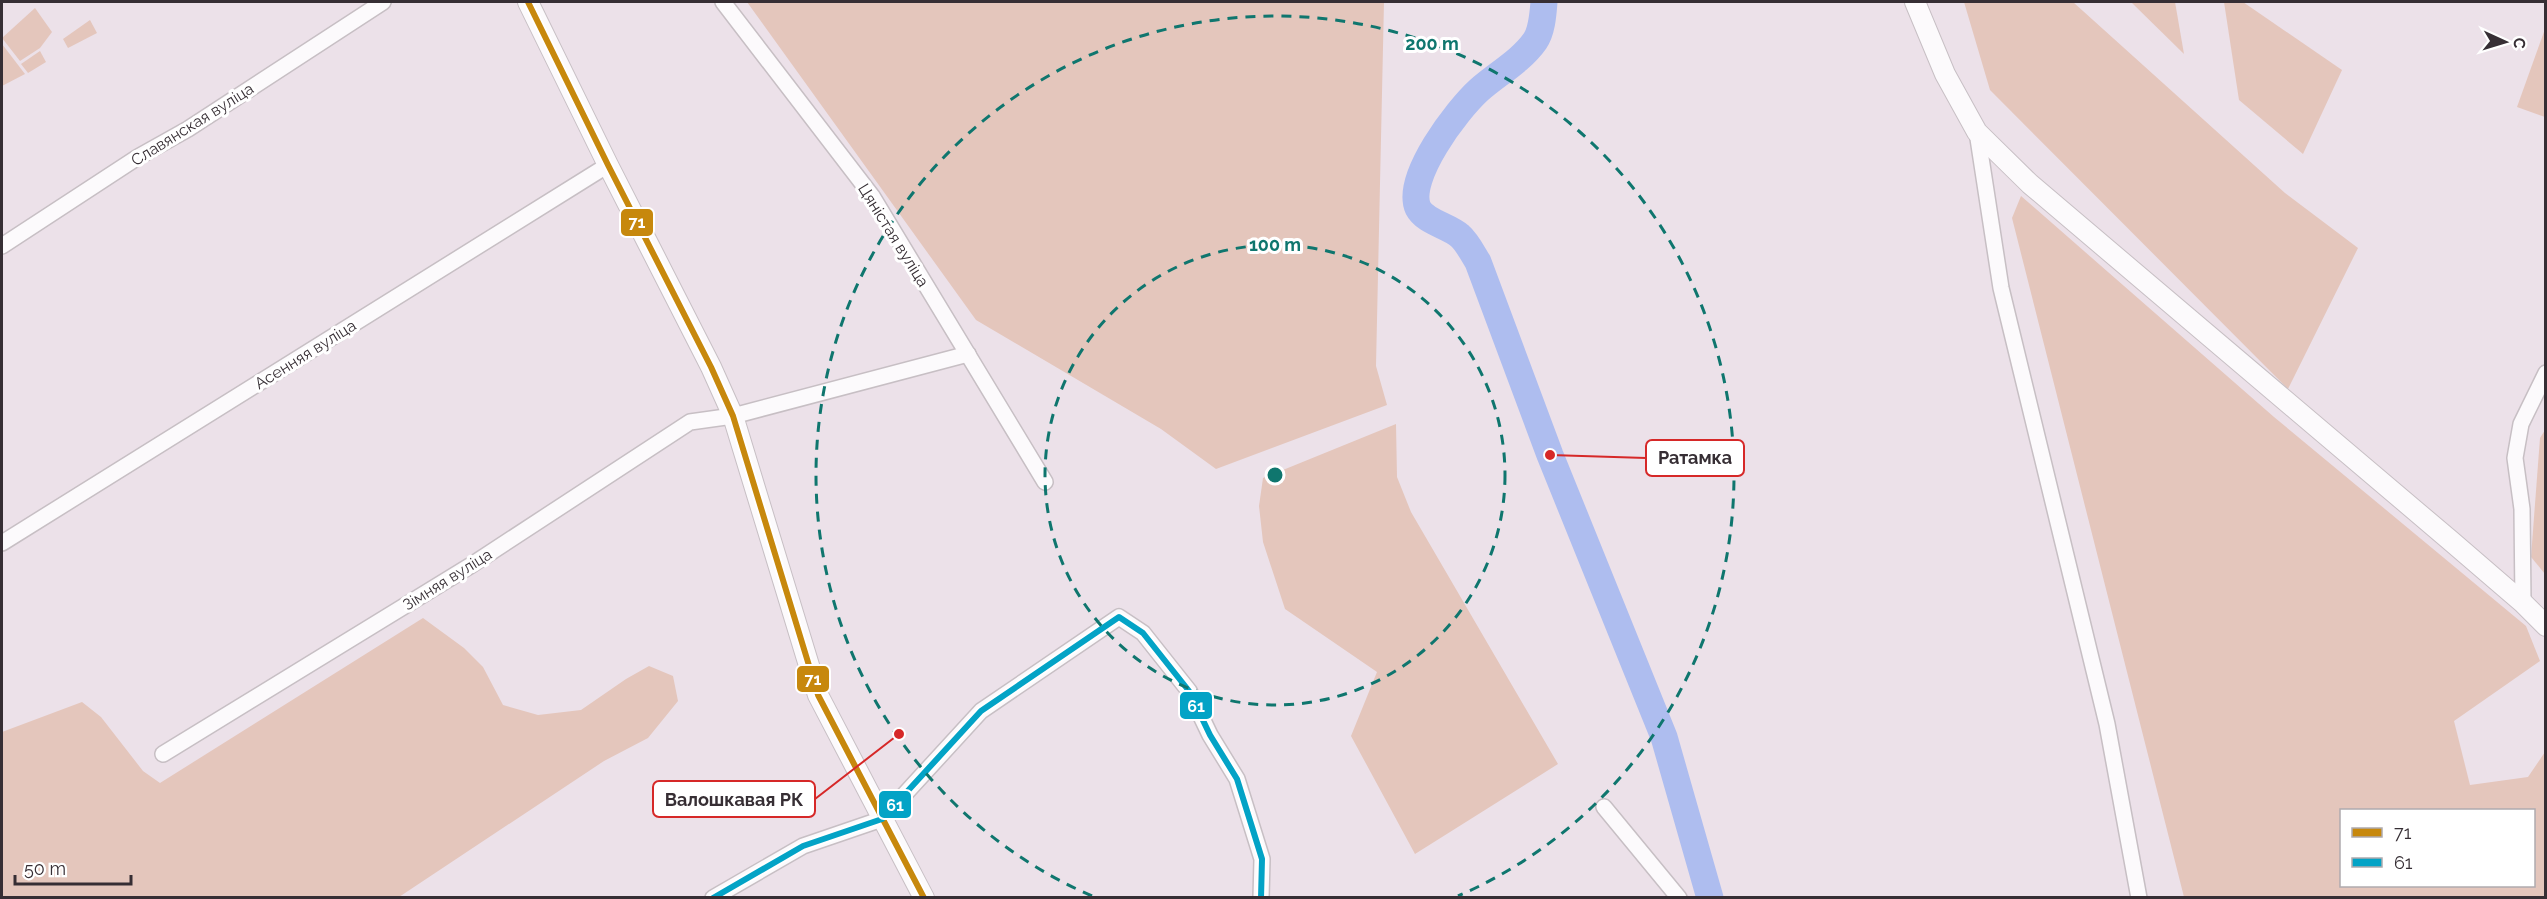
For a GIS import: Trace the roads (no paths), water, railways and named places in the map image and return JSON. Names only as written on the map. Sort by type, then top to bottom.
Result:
[{"type":"street","name":"Славянская вуліца","points":[[2,246],[383,2]]},
{"type":"street","points":[[528,2],[711,367],[733,416],[818,695],[924,897]]},
{"type":"street","name":"Цяністая вуліца","points":[[723,2],[872,196],[1045,482]]},
{"type":"street","points":[[1917,3],[1945,74],[1977,132],[2030,184],[2523,603],[2546,626]]},
{"type":"street","points":[[1977,132],[2001,288],[2107,724],[2139,897]]},
{"type":"street","name":"Асенняя вуліца","points":[[2,543],[608,165]]},
{"type":"street","name":"Зімняя вуліца","points":[[163,754],[473,564],[690,422],[733,416],[968,354]]},
{"type":"street","points":[[2523,603],[2523,509],[2515,458],[2521,424],[2546,373]]},
{"type":"street","points":[[712,897],[803,846],[882,819],[981,711],[1119,617],[1143,633],[1189,691],[1210,735],[1237,779],[1262,859],[1261,897]]},
{"type":"street","points":[[1604,807],[1679,897]]},
{"type":"waterway","points":[[1544,2],[1541,27],[1535,41],[1523,55],[1479,90],[1458,113],[1435,145],[1419,180],[1416,195],[1418,208],[1426,217],[1460,236],[1478,262],[1550,455],[1664,737],[1710,898]]},
{"type":"place","name":"Ратамка","points":[[1550,455]]},
{"type":"place","name":"Валошкавая РК","points":[[899,734]]}]
